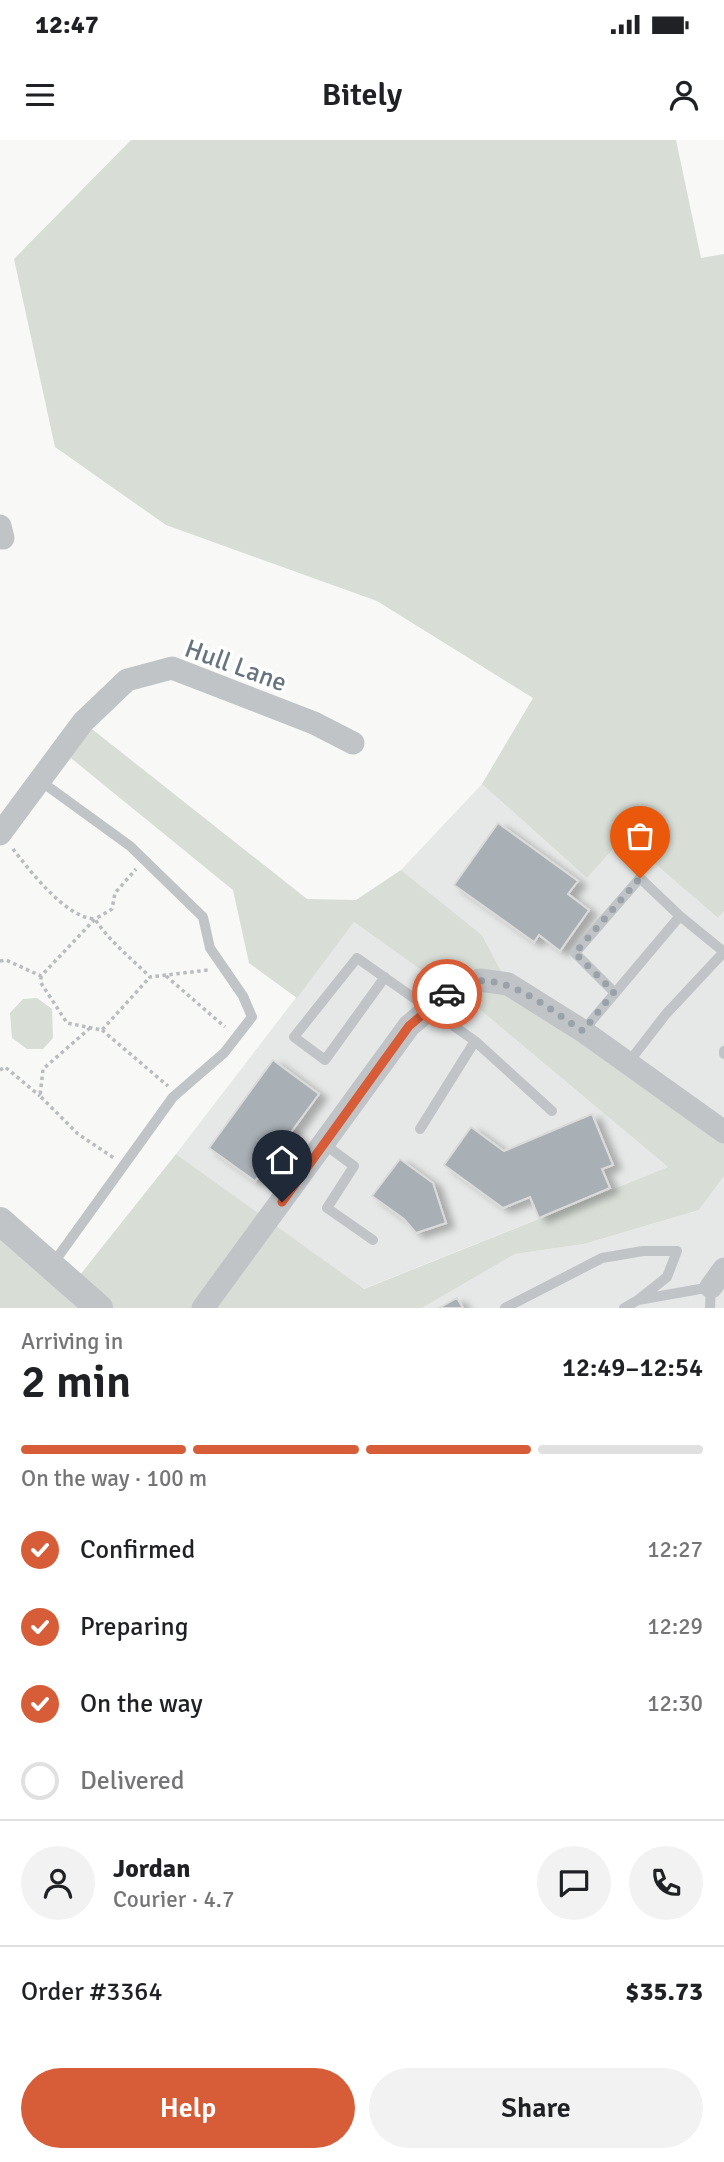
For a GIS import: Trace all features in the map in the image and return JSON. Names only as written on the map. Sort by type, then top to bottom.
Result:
[{"type":"street","name":"Hull Lane","points":[[0,833],[83,722],[127,680],[172,668],[314,723],[353,743]]},
{"type":"street","points":[[203,1308],[409,1026],[454,988],[480,980],[508,984],[583,1031],[724,1132]]},
{"type":"street","points":[[0,1221],[99,1308]]},
{"type":"lane","points":[[38,780],[130,845],[203,917],[210,948],[243,996],[252,1017],[224,1053],[173,1097],[50,1267]]},
{"type":"lane","points":[[614,992],[575,953],[640,878],[723,953],[666,1014],[628,1063]]},
{"type":"lane","points":[[583,1031],[680,916]]},
{"type":"lane","points":[[385,977],[325,1060],[294,1037],[357,958],[385,977],[430,1008],[475,1041],[552,1111]]},
{"type":"lane","points":[[421,1129],[475,1041]]},
{"type":"lane","points":[[324,1144],[354,1167],[327,1208],[373,1240]]},
{"type":"lane","points":[[505,1308],[602,1258],[643,1251],[677,1251],[667,1277],[624,1308]]},
{"type":"lane","points":[[638,1300],[715,1288]]},
{"type":"path","points":[[0,833],[32,874],[62,902],[82,919],[95,919]]},
{"type":"path","points":[[144,859],[115,894],[112,909],[95,919],[41,976],[41,984],[67,1023],[102,1030],[167,1084],[173,1097]]},
{"type":"path","points":[[95,919],[106,937],[115,941],[150,977]]},
{"type":"path","points":[[0,961],[6,960],[41,976]]},
{"type":"path","points":[[102,1030],[150,977],[223,967]]},
{"type":"path","points":[[166,976],[237,1037]]},
{"type":"path","points":[[40,1096],[43,1069],[90,1028]]},
{"type":"path","points":[[0,1070],[5,1067],[19,1075],[78,1134],[124,1165]]},
{"type":"shaded area","points":[[131,140],[676,140],[701,258],[724,254],[724,911],[718,918],[624,837],[587,878],[482,784],[533,698],[377,601],[166,525],[55,447],[14,259]]},
{"type":"shaded area","points":[[83,722],[307,899],[356,900],[401,870],[482,935],[508,984],[724,1132],[724,1176],[699,1210],[584,1244],[515,1254],[422,1308],[0,1308],[0,1221],[72,1285],[176,1154],[364,1289],[668,1167],[454,988],[417,967],[354,922],[297,998],[249,963],[233,890],[61,750]]},
{"type":"shaded area","points":[[482,784],[587,878],[624,837],[718,918],[724,911],[724,1132],[508,984],[482,935],[401,870]]},
{"type":"shaded area","points":[[354,922],[417,967],[454,988],[668,1167],[363,1289],[176,1154]]},
{"type":"shaded area","points":[[37,998],[52,1009],[53,1038],[43,1049],[27,1049],[12,1038],[10,1013],[23,999]]},
{"type":"shaded area","points":[[724,1176],[724,1308],[422,1308],[515,1254],[584,1244],[699,1210]]},
{"type":"building","points":[[498,823],[578,881],[568,894],[589,910],[560,951],[539,935],[534,942],[454,885]]},
{"type":"building","points":[[273,1060],[319,1094],[255,1181],[209,1148]]},
{"type":"building","points":[[592,1114],[613,1165],[602,1169],[610,1188],[539,1218],[530,1197],[503,1208],[444,1165],[471,1127],[504,1151]]},
{"type":"building","points":[[400,1159],[433,1183],[446,1223],[416,1233],[404,1219],[372,1196]]},
{"type":"building","points":[[457,1298],[463,1308],[439,1308]]},
{"type":"way so far","points":[[447,994],[454,988],[480,980],[508,984],[583,1031],[614,992],[575,953],[640,878]]},
{"type":"route","points":[[282,1202],[409,1026],[447,994]]}]
